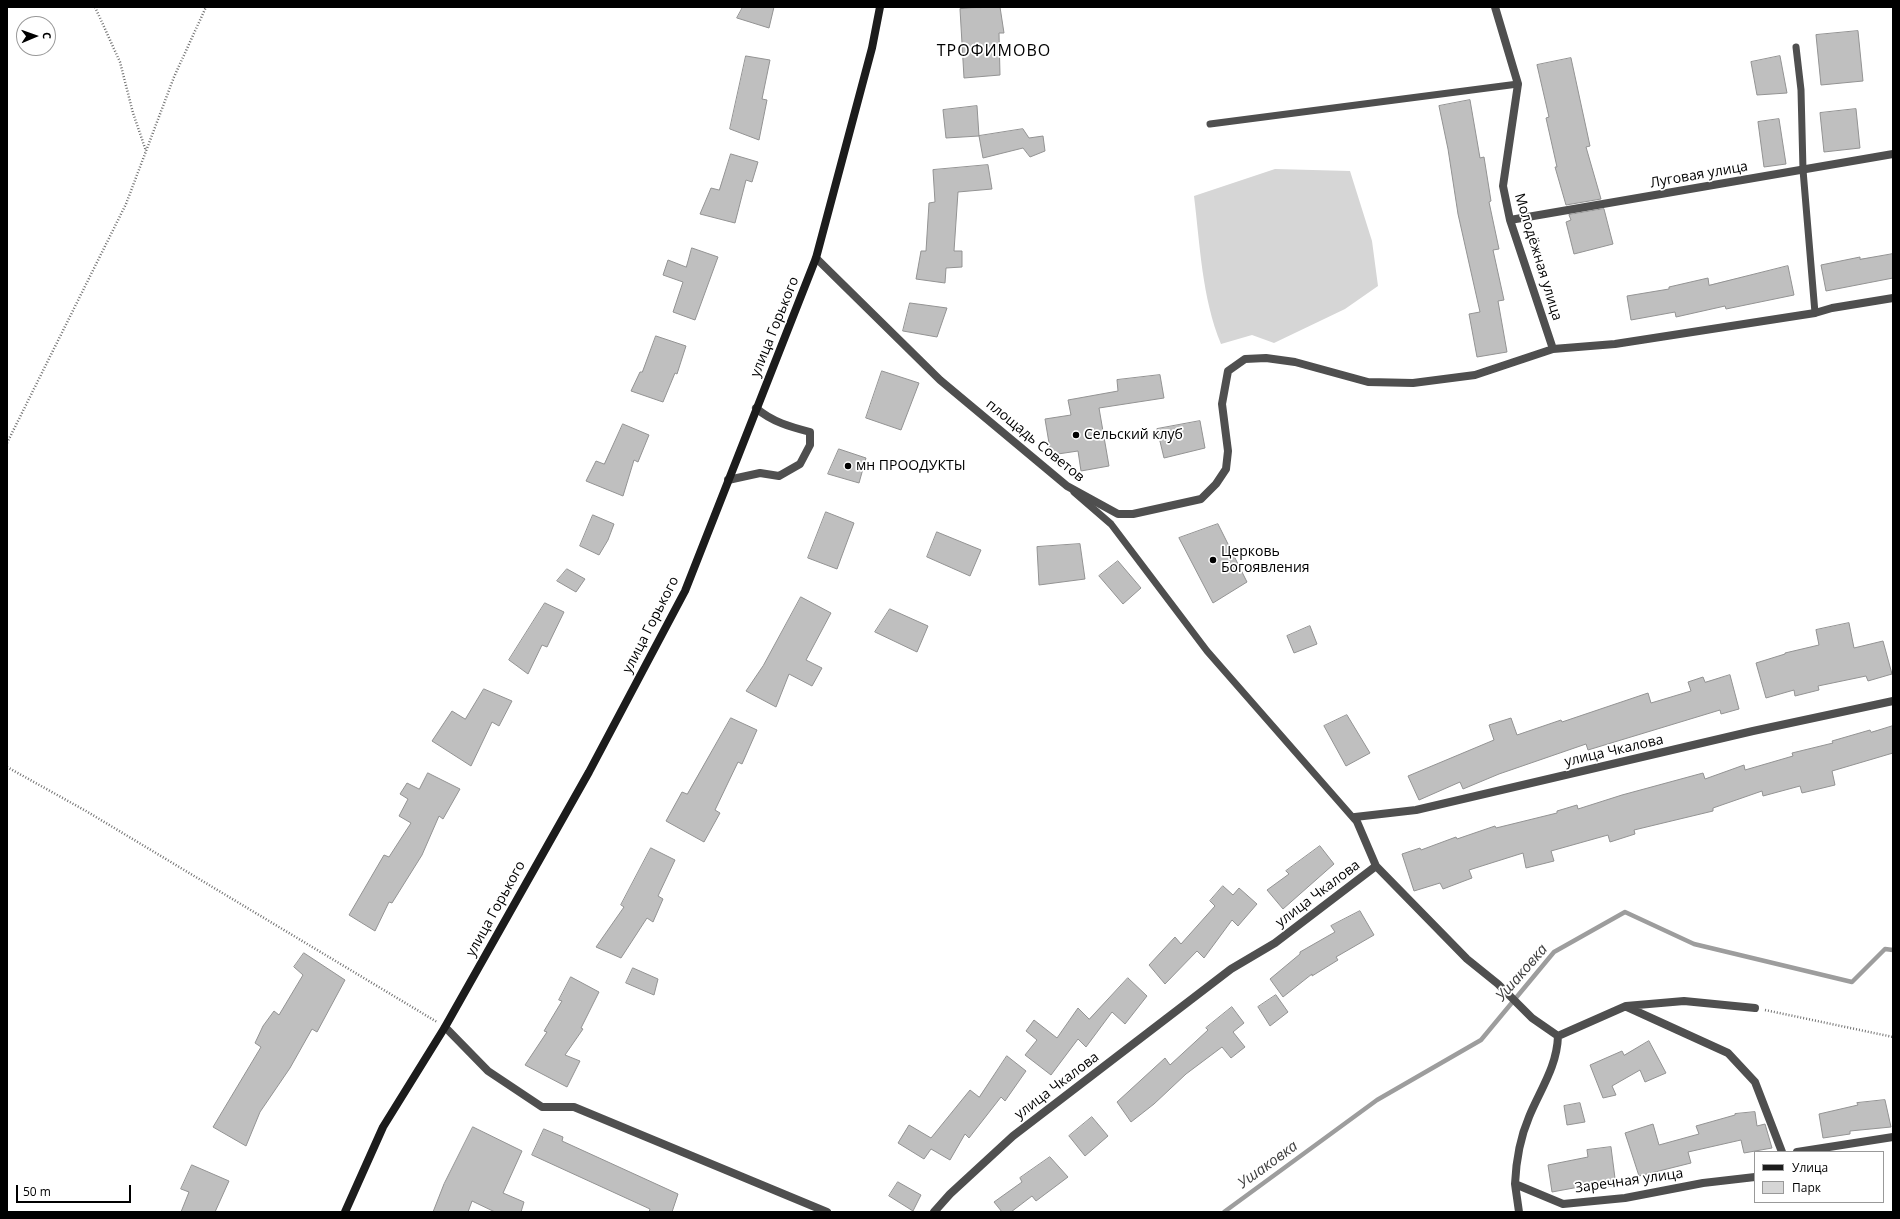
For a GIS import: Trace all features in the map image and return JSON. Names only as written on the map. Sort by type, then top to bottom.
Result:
[{"type":"main road","name":"улица Горького","points":[[345,1212],[382,1127],[445,1027],[588,772],[685,591],[816,258],[872,48],[880,7]]},
{"type":"street","name":"Молодёжная улица","points":[[1495,7],[1518,84],[1503,186],[1510,220],[1553,349]]},
{"type":"street","name":"Луговая улица","points":[[1510,220],[1893,154]]},
{"type":"street","name":"площадь Советов","points":[[816,258],[940,380],[1067,486],[1118,514],[1133,514],[1201,499],[1216,484],[1226,469],[1228,451],[1222,404],[1228,371],[1245,359],[1266,358],[1295,362],[1368,382],[1413,383],[1475,375],[1553,349]]},
{"type":"street","points":[[1553,349],[1615,344],[1815,313],[1832,308],[1893,298]]},
{"type":"street","points":[[728,480],[760,473],[779,476],[800,464],[810,446],[810,432],[766,416],[756,408]]},
{"type":"street","name":"улица Чкалова","points":[[934,1212],[950,1194],[1013,1136],[1231,969],[1275,943],[1376,866],[1355,817],[1416,810],[1753,731],[1893,701]]},
{"type":"street","points":[[1376,866],[1467,959],[1498,984],[1532,1018],[1558,1036]]},
{"type":"street","points":[[1558,1036],[1626,1006],[1684,1001],[1755,1008]]},
{"type":"street","points":[[1626,1006],[1728,1053],[1755,1082],[1782,1151]]},
{"type":"street","points":[[445,1027],[488,1071],[542,1107],[574,1107],[827,1212]]},
{"type":"street","points":[[1519,1212],[1515,1184],[1516,1162],[1528,1118],[1558,1052],[1558,1036]]},
{"type":"street","points":[[1803,1151],[1893,1136]]},
{"type":"street","name":"Заречная улица","points":[[1515,1184],[1563,1204],[1624,1198],[1703,1183],[1754,1177]]},
{"type":"lane","points":[[1796,47],[1801,90],[1803,170],[1815,313]]},
{"type":"lane","points":[[1210,124],[1518,84]]},
{"type":"lane","points":[[1067,486],[1111,524],[1207,651],[1355,820],[1355,817]]},
{"type":"path","points":[[95,7],[120,62],[133,114],[146,151]]},
{"type":"path","points":[[7,443],[126,204],[174,76],[206,7]]},
{"type":"path","points":[[7,767],[86,811],[445,1027]]},
{"type":"path","points":[[1755,1008],[1893,1037]]},
{"type":"green space","points":[[1275,169],[1350,171],[1372,241],[1378,286],[1345,309],[1274,343],[1252,335],[1221,344],[1206,290],[1194,196]]},
{"type":"building","points":[[743,7],[774,7],[769,28],[737,18]]},
{"type":"building","points":[[1000,7],[1004,33],[999,33],[1000,75],[964,78],[960,9]]},
{"type":"building","points":[[1858,31],[1863,81],[1821,85],[1816,35]]},
{"type":"building","points":[[746,56],[770,60],[762,99],[767,100],[759,140],[730,129]]},
{"type":"building","points":[[1780,56],[1787,93],[1757,95],[1751,62]]},
{"type":"building","points":[[1571,58],[1590,146],[1586,147],[1601,199],[1566,205],[1555,167],[1557,167],[1546,118],[1549,117],[1537,65]]},
{"type":"building","points":[[1470,100],[1480,158],[1484,157],[1491,201],[1489,202],[1499,249],[1493,250],[1504,300],[1498,301],[1507,352],[1477,357],[1469,314],[1480,312],[1458,214],[1448,149],[1439,106]]},
{"type":"building","points":[[977,106],[979,136],[946,138],[943,110]]},
{"type":"building","points":[[1856,109],[1860,148],[1824,152],[1820,113]]},
{"type":"building","points":[[1779,119],[1786,164],[1764,167],[1758,122]]},
{"type":"building","points":[[1023,129],[1029,138],[1043,136],[1045,151],[1030,157],[1023,148],[983,158],[979,136]]},
{"type":"building","points":[[731,154],[758,162],[752,182],[746,180],[735,223],[700,214],[711,188],[719,190]]},
{"type":"building","points":[[988,165],[992,189],[958,192],[954,251],[962,251],[962,267],[946,268],[945,283],[916,279],[921,251],[926,251],[929,203],[935,202],[933,170]]},
{"type":"building","points":[[1604,209],[1613,244],[1574,254],[1566,222],[1571,220],[1569,215]]},
{"type":"building","points":[[692,248],[718,257],[695,320],[673,312],[683,282],[663,275],[668,260],[686,267]]},
{"type":"building","points":[[1893,254],[1893,278],[1826,291],[1821,265],[1860,257],[1860,259]]},
{"type":"building","points":[[1788,266],[1794,295],[1726,309],[1725,306],[1676,317],[1675,312],[1631,320],[1627,296],[1669,289],[1669,287],[1708,278],[1709,285]]},
{"type":"building","points":[[910,303],[947,308],[937,337],[903,331]]},
{"type":"building","points":[[656,336],[686,346],[677,374],[675,373],[663,402],[631,391],[640,372],[642,372]]},
{"type":"building","points":[[882,371],[919,383],[901,430],[866,418]]},
{"type":"building","name":"Сельский клуб","points":[[1160,375],[1164,398],[1099,408],[1109,466],[1081,471],[1078,451],[1051,455],[1045,419],[1071,415],[1068,400],[1118,391],[1117,380]]},
{"type":"building","points":[[1200,421],[1205,448],[1164,458],[1157,429]]},
{"type":"building","points":[[623,424],[649,435],[638,462],[634,460],[623,496],[586,481],[596,461],[604,464]]},
{"type":"building","name":"мн ПРООДУКТЫ","points":[[839,449],[866,458],[859,483],[828,474]]},
{"type":"building","points":[[826,512],[854,523],[837,569],[808,558]]},
{"type":"building","points":[[593,515],[614,524],[608,540],[599,555],[580,546]]},
{"type":"building","name":"Церковь Богоявления","points":[[1218,524],[1247,582],[1213,603],[1179,538]]},
{"type":"building","points":[[937,532],[981,550],[970,576],[927,557]]},
{"type":"building","points":[[1080,544],[1085,579],[1039,585],[1037,547]]},
{"type":"building","points":[[1118,561],[1141,588],[1123,604],[1099,576]]},
{"type":"building","points":[[567,569],[585,579],[576,592],[557,581]]},
{"type":"building","points":[[801,597],[831,613],[806,660],[822,668],[812,686],[789,674],[776,707],[746,691],[763,666]]},
{"type":"building","points":[[545,603],[564,612],[547,647],[542,645],[528,674],[509,660]]},
{"type":"building","points":[[890,609],[928,626],[917,652],[875,632]]},
{"type":"building","points":[[1849,623],[1854,648],[1883,641],[1892,674],[1868,681],[1866,676],[1818,686],[1819,690],[1795,696],[1794,690],[1766,698],[1756,663],[1785,653],[1819,645],[1816,630]]},
{"type":"building","points":[[1310,626],[1317,644],[1294,653],[1287,636]]},
{"type":"building","points":[[1730,675],[1739,709],[1721,714],[1720,710],[1588,750],[1586,744],[1499,774],[1463,789],[1460,782],[1419,800],[1408,776],[1494,740],[1489,725],[1511,718],[1517,735],[1561,720],[1562,722],[1648,693],[1651,703],[1691,691],[1688,682],[1703,677],[1705,682]]},
{"type":"building","points":[[484,689],[512,701],[499,726],[492,722],[471,766],[432,741],[452,711],[465,719]]},
{"type":"building","points":[[1347,715],[1370,753],[1346,766],[1324,726]]},
{"type":"building","points":[[731,718],[757,730],[742,764],[738,762],[715,810],[720,813],[704,842],[666,821],[682,792],[687,794]]},
{"type":"building","points":[[1893,726],[1893,753],[1832,771],[1835,785],[1802,793],[1800,786],[1763,796],[1762,791],[1713,808],[1713,811],[1634,830],[1635,834],[1610,842],[1608,835],[1551,851],[1554,861],[1526,868],[1523,853],[1469,870],[1472,878],[1443,889],[1440,883],[1414,891],[1402,854],[1420,848],[1421,850],[1456,837],[1457,839],[1495,826],[1496,828],[1557,813],[1557,811],[1577,805],[1578,809],[1622,795],[1703,773],[1705,779],[1744,765],[1745,770],[1793,756],[1792,753],[1833,743],[1832,741],[1870,730],[1871,732]]},
{"type":"building","points":[[428,773],[460,789],[443,819],[439,816],[422,855],[392,903],[389,902],[375,931],[349,915],[384,855],[389,857],[411,823],[399,816],[408,799],[400,794],[407,783],[419,789]]},
{"type":"building","points":[[1320,846],[1334,864],[1283,909],[1267,890],[1289,874],[1286,871]]},
{"type":"building","points":[[651,848],[675,860],[658,896],[663,899],[653,922],[647,918],[621,958],[596,947],[624,907],[621,905]]},
{"type":"building","points":[[1223,886],[1233,895],[1239,888],[1257,904],[1238,926],[1232,920],[1204,958],[1197,951],[1165,984],[1149,965],[1175,937],[1181,944],[1215,906],[1210,901]]},
{"type":"building","points":[[1360,911],[1374,935],[1336,957],[1338,960],[1312,976],[1312,974],[1283,997],[1270,979],[1300,954],[1300,952],[1335,932],[1331,926]]},
{"type":"building","points":[[304,953],[345,980],[317,1032],[312,1029],[290,1068],[260,1112],[246,1146],[213,1127],[261,1047],[255,1043],[263,1026],[274,1011],[279,1015],[303,975],[294,967]]},
{"type":"building","points":[[633,968],[658,979],[654,995],[626,983]]},
{"type":"building","points":[[571,977],[599,992],[581,1028],[583,1029],[565,1055],[580,1061],[567,1087],[525,1065],[547,1032],[544,1031],[562,1001],[559,1000]]},
{"type":"building","points":[[1128,978],[1147,996],[1125,1024],[1112,1012],[1086,1047],[1078,1039],[1051,1075],[1025,1055],[1037,1040],[1026,1031],[1034,1020],[1057,1038],[1078,1008],[1089,1019]]},
{"type":"building","points":[[1276,995],[1288,1012],[1270,1026],[1258,1007]]},
{"type":"building","points":[[1232,1007],[1244,1023],[1233,1032],[1245,1047],[1231,1058],[1222,1047],[1186,1074],[1154,1104],[1131,1122],[1117,1102],[1165,1058],[1170,1065],[1208,1030],[1206,1028]]},
{"type":"building","points":[[1649,1041],[1666,1073],[1645,1082],[1640,1070],[1612,1086],[1616,1095],[1603,1098],[1590,1065],[1622,1051],[1624,1055]]},
{"type":"building","points":[[1007,1056],[1026,1071],[1005,1101],[1001,1097],[969,1138],[965,1134],[950,1160],[931,1149],[924,1159],[898,1143],[909,1125],[931,1138],[970,1090],[979,1097]]},
{"type":"building","points":[[1885,1100],[1891,1127],[1850,1131],[1850,1134],[1823,1138],[1819,1114],[1858,1105],[1857,1103]]},
{"type":"building","points":[[1580,1103],[1585,1122],[1567,1125],[1564,1106]]},
{"type":"building","points":[[1755,1112],[1757,1126],[1765,1124],[1772,1148],[1744,1153],[1741,1140],[1688,1152],[1691,1163],[1639,1176],[1625,1133],[1653,1124],[1659,1145],[1699,1134],[1696,1126],[1735,1114]]},
{"type":"building","points":[[1092,1117],[1108,1136],[1085,1156],[1069,1136]]},
{"type":"building","points":[[473,1127],[522,1151],[503,1193],[524,1202],[521,1212],[495,1212],[472,1201],[468,1212],[433,1212],[444,1184]]},
{"type":"building","points":[[544,1129],[563,1137],[562,1141],[678,1194],[672,1212],[649,1212],[650,1209],[532,1155]]},
{"type":"building","points":[[1611,1147],[1616,1186],[1590,1188],[1590,1185],[1552,1192],[1548,1165],[1588,1157],[1587,1150]]},
{"type":"building","points":[[1050,1157],[1068,1177],[1036,1201],[1032,1196],[1011,1212],[1002,1212],[994,1202],[1022,1182],[1020,1178]]},
{"type":"building","points":[[192,1165],[229,1181],[215,1212],[181,1212],[189,1192],[181,1189]]},
{"type":"building","points":[[898,1182],[921,1195],[913,1211],[889,1196]]},
{"type":"waterway","name":"Ушаковка","points":[[1224,1212],[1377,1100],[1481,1040],[1554,952],[1625,912],[1694,944],[1852,982],[1885,949],[1893,950]]},
{"type":"place","name":"Сельский клуб","points":[[1076,435]]},
{"type":"place","name":"мн ПРООДУКТЫ","points":[[848,466]]},
{"type":"place","name":"Церковь Богоявления","points":[[1213,560]]},
{"type":"district","name":"ТРОФИМОВО","points":[[994,51]]}]
